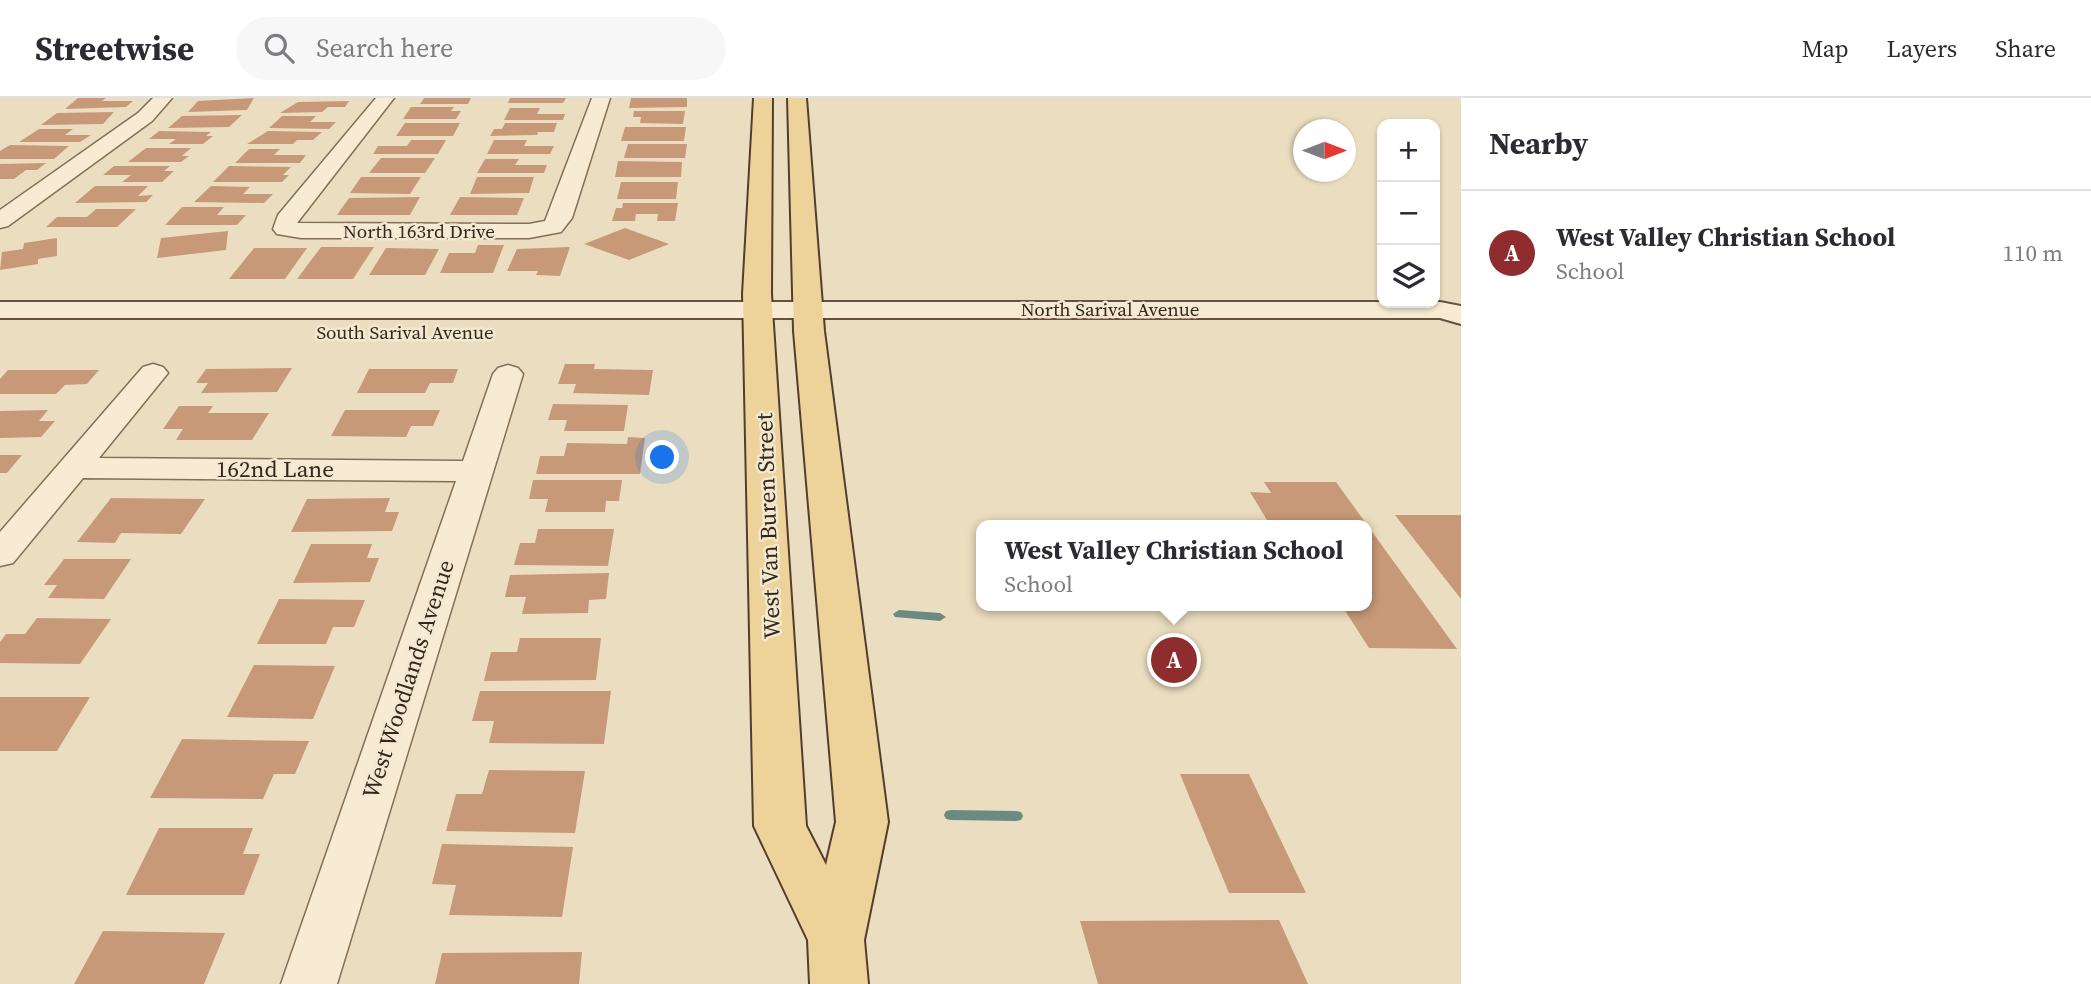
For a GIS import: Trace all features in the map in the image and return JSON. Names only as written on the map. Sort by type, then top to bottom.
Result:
[{"type":"main road","name":"West Van Buren Street","points":[[763,98],[758,214],[759,320],[779,826],[837,962]]},
{"type":"main road","name":"West Van Buren Street","points":[[797,98],[808,320],[862,822],[837,962]]},
{"type":"main road","name":"South Sarival Avenue","points":[[0,310],[808,320]]},
{"type":"main road","name":"North Sarival Avenue","points":[[808,320],[1440,310],[1461,315]]},
{"type":"main road","name":"South Sarival Avenue","points":[[0,332],[759,320]]},
{"type":"main road","name":"North Sarival Avenue","points":[[808,320],[1461,333]]},
{"type":"street","points":[[0,221],[145,117],[163,98]]},
{"type":"street","name":"North 163rd Drive","points":[[385,98],[286,220],[285,229],[529,231],[553,227],[561,218],[601,98]]},
{"type":"street","points":[[0,555],[153,373]]},
{"type":"street","name":"West Woodlands Avenue","points":[[309,984],[508,374]]},
{"type":"street","name":"162nd Lane","points":[[74,468],[476,471]]},
{"type":"building","points":[[78,98],[133,101],[126,107],[65,109]]},
{"type":"building","points":[[254,98],[247,110],[188,112],[198,101]]},
{"type":"building","points":[[424,98],[471,98],[468,104],[420,104]]},
{"type":"building","points":[[510,98],[566,98],[563,103],[508,103]]},
{"type":"building","points":[[631,98],[687,98],[687,107],[629,108]]},
{"type":"building","points":[[349,101],[345,107],[328,107],[322,112],[280,113],[298,102]]},
{"type":"building","points":[[411,107],[454,107],[451,111],[461,111],[456,119],[403,119]]},
{"type":"building","points":[[510,108],[540,108],[537,114],[565,114],[563,120],[504,120]]},
{"type":"building","points":[[634,111],[685,111],[683,124],[640,123],[641,117],[633,117]]},
{"type":"building","points":[[114,112],[103,124],[41,125],[57,113]]},
{"type":"building","points":[[242,115],[229,127],[168,128],[182,116]]},
{"type":"building","points":[[282,116],[316,116],[310,122],[336,122],[329,129],[269,128]]},
{"type":"building","points":[[405,123],[460,123],[453,136],[396,136]]},
{"type":"building","points":[[505,123],[557,123],[554,132],[490,136],[494,129],[502,129]]},
{"type":"building","points":[[625,127],[686,127],[684,141],[621,141]]},
{"type":"building","points":[[39,129],[73,129],[65,135],[91,135],[80,142],[19,142]]},
{"type":"building","points":[[159,131],[211,132],[206,136],[213,136],[203,144],[169,144],[176,139],[149,139]]},
{"type":"building","points":[[268,131],[322,132],[313,140],[297,140],[293,144],[247,144]]},
{"type":"building","points":[[411,140],[446,140],[438,154],[373,154],[378,146],[407,146]]},
{"type":"building","points":[[494,140],[527,140],[524,146],[554,146],[550,154],[487,154]]},
{"type":"building","points":[[628,144],[687,144],[685,158],[624,158]]},
{"type":"building","points":[[10,145],[69,146],[54,159],[0,159],[0,151]]},
{"type":"building","points":[[146,148],[191,148],[182,156],[189,156],[181,162],[128,162]]},
{"type":"building","points":[[249,149],[280,149],[274,155],[306,155],[300,163],[235,163]]},
{"type":"building","points":[[381,158],[435,158],[425,173],[369,173]]},
{"type":"building","points":[[485,159],[519,159],[515,165],[547,165],[544,173],[477,173]]},
{"type":"building","points":[[618,161],[682,162],[681,177],[615,177]]},
{"type":"building","points":[[46,163],[37,170],[26,170],[14,179],[0,179],[0,164]]},
{"type":"building","points":[[114,166],[170,166],[164,171],[174,171],[162,182],[122,182],[131,175],[103,175]]},
{"type":"building","points":[[229,166],[291,167],[283,175],[289,175],[282,182],[213,182]]},
{"type":"building","points":[[361,177],[421,177],[410,194],[350,193]]},
{"type":"building","points":[[477,177],[534,177],[529,193],[470,194]]},
{"type":"building","points":[[621,182],[678,182],[676,199],[617,199]]},
{"type":"building","points":[[95,186],[148,186],[138,196],[153,195],[146,202],[75,203]]},
{"type":"building","points":[[211,186],[250,187],[243,194],[273,194],[264,203],[194,202]]},
{"type":"building","points":[[420,197],[410,215],[337,215],[349,198]]},
{"type":"building","points":[[460,197],[524,198],[517,215],[450,215]]},
{"type":"building","points":[[623,203],[678,203],[675,221],[657,221],[658,214],[636,214],[635,221],[612,221],[616,208],[622,208]]},
{"type":"building","points":[[182,207],[224,207],[217,215],[246,215],[237,225],[165,225]]},
{"type":"building","points":[[96,209],[136,209],[117,227],[46,227],[57,217],[87,217]]},
{"type":"building","points":[[625,228],[669,244],[629,260],[584,244]]},
{"type":"building","points":[[228,231],[226,250],[157,258],[161,238]]},
{"type":"building","points":[[57,238],[57,256],[38,259],[38,264],[0,270],[2,252],[23,249],[24,243]]},
{"type":"building","points":[[478,245],[504,245],[493,273],[440,273],[449,253],[475,253]]},
{"type":"building","points":[[321,247],[374,247],[353,279],[297,279]]},
{"type":"building","points":[[570,247],[560,276],[536,275],[538,271],[507,271],[517,249]]},
{"type":"building","points":[[254,248],[307,248],[285,279],[229,279]]},
{"type":"building","points":[[386,248],[439,249],[425,275],[369,275]]},
{"type":"building","points":[[565,364],[595,364],[594,369],[653,370],[649,395],[573,393],[576,384],[558,384]]},
{"type":"building","points":[[292,368],[277,392],[201,393],[208,383],[196,383],[206,369]]},
{"type":"building","points":[[369,369],[458,369],[453,383],[430,383],[425,393],[357,393]]},
{"type":"building","points":[[8,370],[99,370],[87,384],[65,385],[56,394],[0,394],[0,379]]},
{"type":"building","points":[[553,404],[628,405],[624,431],[564,431],[567,420],[548,420]]},
{"type":"building","points":[[179,406],[213,406],[208,413],[269,413],[252,440],[176,440],[183,429],[163,429]]},
{"type":"building","points":[[48,410],[39,421],[55,421],[41,437],[0,438],[0,411]]},
{"type":"building","points":[[345,410],[440,410],[433,426],[411,426],[406,437],[331,436]]},
{"type":"building","points":[[628,437],[645,438],[640,474],[536,474],[540,456],[564,456],[567,443],[627,444]]},
{"type":"building","points":[[0,455],[22,455],[7,473],[0,473]]},
{"type":"building","points":[[533,480],[622,480],[619,501],[606,501],[605,512],[545,512],[548,499],[529,499]]},
{"type":"building","points":[[1264,482],[1336,482],[1364,520],[1267,520],[1250,492],[1271,493]]},
{"type":"building","points":[[111,498],[205,499],[181,534],[121,533],[115,543],[77,542]]},
{"type":"building","points":[[390,498],[385,512],[399,512],[392,531],[291,532],[307,499]]},
{"type":"building","points":[[1395,515],[1461,515],[1461,599]]},
{"type":"building","points":[[538,529],[614,529],[608,566],[514,565],[520,543],[535,543]]},
{"type":"building","points":[[1372,532],[1457,649],[1369,648],[1345,611],[1372,611]]},
{"type":"building","points":[[311,544],[372,544],[367,558],[379,558],[370,582],[293,583]]},
{"type":"building","points":[[64,559],[131,559],[104,599],[48,598],[57,585],[44,585]]},
{"type":"building","points":[[609,573],[606,599],[589,600],[588,613],[522,614],[526,597],[505,597],[510,575]]},
{"type":"building","points":[[279,599],[365,600],[354,627],[333,627],[326,644],[257,644]]},
{"type":"building","points":[[37,618],[111,619],[80,664],[0,663],[0,642],[6,634],[25,634]]},
{"type":"building","points":[[520,638],[601,638],[596,680],[484,681],[491,652],[517,652]]},
{"type":"building","points":[[254,665],[335,666],[313,719],[227,717]]},
{"type":"building","points":[[480,691],[611,691],[604,744],[489,743],[494,721],[472,721]]},
{"type":"building","points":[[0,697],[90,697],[57,751],[0,751]]},
{"type":"building","points":[[182,739],[309,741],[295,774],[274,774],[263,799],[150,798]]},
{"type":"building","points":[[489,770],[585,771],[575,833],[446,831],[456,794],[482,794]]},
{"type":"building","points":[[1180,774],[1249,774],[1306,893],[1229,893]]},
{"type":"building","points":[[159,828],[253,828],[243,854],[260,854],[244,895],[126,895]]},
{"type":"building","points":[[442,844],[573,847],[562,917],[449,915],[456,885],[432,884]]},
{"type":"building","points":[[1279,920],[1308,984],[1098,984],[1080,921]]},
{"type":"building","points":[[103,931],[225,933],[204,984],[74,984]]},
{"type":"building","points":[[582,952],[579,984],[435,984],[442,953]]},
{"type":"waterway","points":[[899,614],[940,617]]},
{"type":"waterway","points":[[951,815],[1016,816]]},
{"type":"place","name":"West Valley Christian School","points":[[1174,660]]}]
